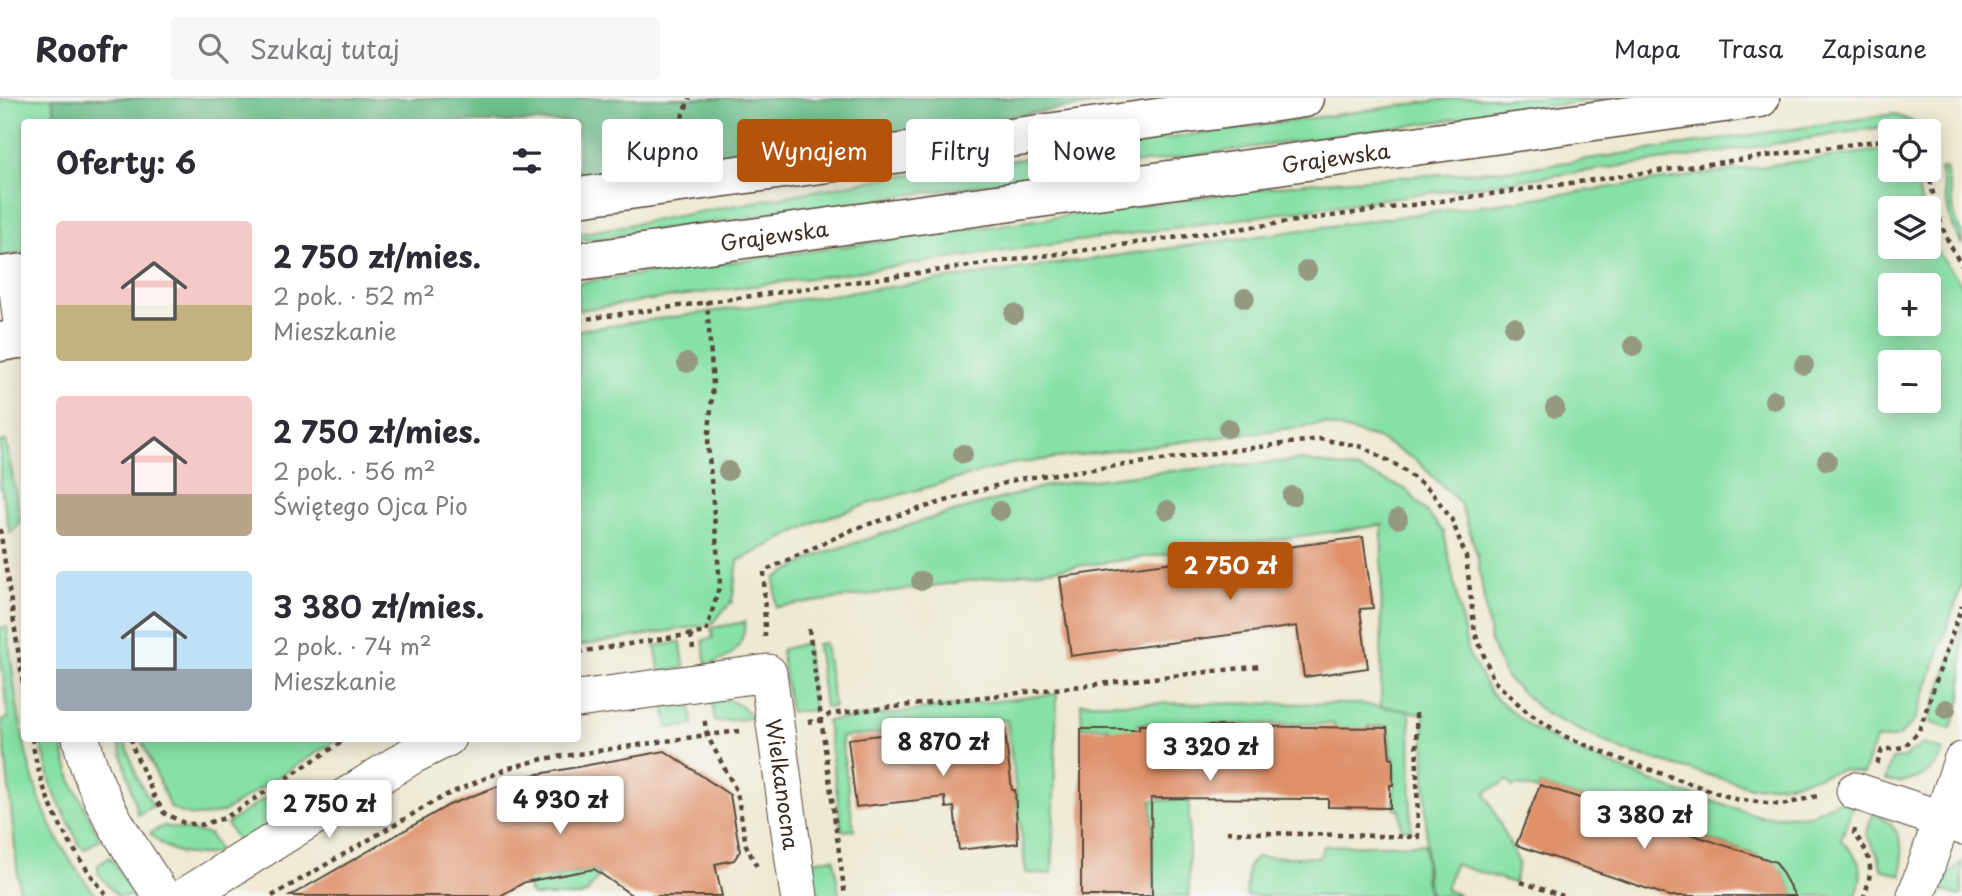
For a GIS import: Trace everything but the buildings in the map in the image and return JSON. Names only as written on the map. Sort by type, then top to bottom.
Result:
[{"type":"main road","points":[[581,197],[1304,98]]},
{"type":"main road","name":"Grajewska","points":[[581,262],[1760,98]]},
{"type":"main road","points":[[0,342],[21,339]]},
{"type":"street","points":[[13,274],[21,321]]},
{"type":"street","name":"Wielkanocna","points":[[698,681],[768,673],[799,896]]},
{"type":"street","points":[[581,699],[698,681]]},
{"type":"street","points":[[82,742],[86,761],[102,802],[162,896]]},
{"type":"street","points":[[187,896],[411,756],[439,742]]},
{"type":"street","points":[[1916,896],[1952,823],[1962,761]]},
{"type":"street","points":[[1861,792],[1952,823]]},
{"type":"path","points":[[667,185],[683,114],[691,98]]},
{"type":"path","points":[[581,320],[1878,141]]},
{"type":"path","points":[[1931,182],[1939,222],[1962,265]]},
{"type":"path","points":[[581,652],[706,632],[720,584],[708,444],[713,386],[708,301]]},
{"type":"path","points":[[765,637],[764,571],[856,528],[1018,479],[1320,439],[1363,447],[1398,466],[1431,491],[1452,520],[1466,556],[1475,633],[1494,681],[1536,718],[1564,736],[1625,761],[1735,799],[1782,805],[1840,789],[1861,792]]},
{"type":"path","points":[[0,529],[21,670]]},
{"type":"path","points":[[1864,896],[1871,876],[1871,866],[1866,851],[1854,832],[1861,792],[1882,750],[1904,747],[1919,731],[1962,605]]},
{"type":"path","points":[[809,629],[845,896]]},
{"type":"path","points":[[691,635],[707,735],[737,792],[746,845],[757,868],[758,877]]},
{"type":"path","points":[[272,896],[444,796],[509,768],[543,759],[822,720],[830,714],[1261,666]]},
{"type":"path","points":[[1227,832],[1418,837],[1416,713]]},
{"type":"path","points":[[33,742],[51,809],[81,863],[107,896]]},
{"type":"path","points":[[132,742],[164,813],[184,823],[200,825],[225,818],[342,742]]},
{"type":"path","points":[[1521,882],[1563,896]]},
{"type":"green space","points":[[0,98],[52,98],[56,119],[21,119],[21,253],[0,256]]},
{"type":"green space","points":[[52,98],[1140,98],[991,119],[906,119],[906,131],[892,133],[892,119],[737,119],[737,155],[723,157],[723,119],[602,119],[602,174],[581,177],[581,119],[56,119]]},
{"type":"green space","points":[[1455,98],[1607,98],[1140,163],[1140,142]]},
{"type":"green space","points":[[1893,114],[1906,119],[1878,119],[1878,128],[1702,155],[581,310],[581,283],[1304,183],[1520,169]]},
{"type":"green space","points":[[1878,150],[1878,182],[1917,182],[1920,196],[1878,196],[1878,259],[1941,259],[1941,256],[1962,284],[1962,584],[1915,721],[1898,737],[1875,740],[1863,774],[1842,770],[1789,784],[1751,787],[1624,751],[1547,715],[1506,678],[1491,643],[1477,554],[1460,503],[1417,461],[1377,438],[1323,424],[1011,464],[871,503],[817,521],[738,561],[732,602],[711,624],[581,646],[581,330]]},
{"type":"green space","points":[[1028,158],[1028,178],[1014,180],[1014,160]]},
{"type":"green space","points":[[1946,168],[1955,218],[1962,233],[1962,245],[1950,220],[1941,169]]},
{"type":"green space","points":[[906,175],[906,182],[1003,182],[581,241],[581,233],[863,182],[892,182],[892,177]]},
{"type":"green space","points":[[6,441],[20,518],[18,526],[10,533],[0,483],[0,442]]},
{"type":"green space","points":[[1302,460],[1359,470],[1406,489],[1444,532],[1468,653],[1491,694],[1533,729],[1567,747],[1671,789],[1760,816],[1757,817],[1810,815],[1838,801],[1853,805],[1841,840],[1860,865],[1861,878],[1856,896],[1795,896],[1782,872],[1777,874],[1757,855],[1540,785],[1538,790],[1517,785],[1512,787],[1508,780],[1485,793],[1519,863],[1514,883],[1454,864],[1446,890],[1458,896],[1431,896],[1427,880],[1424,714],[1381,706],[1382,525],[776,607],[775,578],[818,555],[925,520],[1050,485],[1159,472]]},
{"type":"green space","points":[[745,622],[742,638],[735,651],[722,660],[706,664],[703,640],[713,638],[711,628]]},
{"type":"green space","points":[[1962,624],[1962,696],[1951,729],[1929,722]]},
{"type":"green space","points":[[7,627],[21,742],[24,742],[41,802],[73,865],[97,896],[20,896],[2,720],[8,719],[0,628]]},
{"type":"green space","points":[[681,642],[684,668],[660,672],[655,646]]},
{"type":"green space","points":[[806,643],[814,710],[790,712],[781,650]]},
{"type":"green space","points":[[825,643],[834,707],[825,707],[817,644]]},
{"type":"green space","points":[[1057,694],[1052,874],[1026,873],[1007,720],[841,737],[854,830],[842,831],[827,721]]},
{"type":"green space","points":[[711,697],[734,703],[753,718],[715,722]]},
{"type":"green space","points":[[690,699],[693,725],[668,728],[664,702]]},
{"type":"green space","points":[[1081,703],[1361,704],[1410,711],[1411,829],[1401,829],[1400,809],[1394,808],[1394,757],[1391,757],[1388,726],[1369,726],[1369,734],[1334,733],[1334,724],[1137,724],[1137,734],[1110,734],[1109,727],[1082,727]]},
{"type":"green space","points":[[41,742],[61,742],[71,780],[100,839],[85,849],[80,846],[52,788]]},
{"type":"green space","points":[[119,742],[125,742],[139,782],[153,806],[138,815]]},
{"type":"green space","points":[[143,742],[333,742],[223,812],[196,816],[183,814],[170,807]]},
{"type":"green space","points":[[1923,744],[1944,751],[1934,767],[1912,780],[1885,780],[1892,759],[1903,758]]},
{"type":"green space","points":[[265,798],[279,819],[239,843],[227,824]]},
{"type":"green space","points":[[1152,800],[1189,800],[1189,896],[1153,896]]},
{"type":"green space","points":[[1873,814],[1896,831],[1901,847],[1902,876],[1881,869],[1879,857],[1866,834]]},
{"type":"green space","points":[[164,826],[209,834],[220,852],[200,855],[173,850],[150,833]]},
{"type":"green space","points":[[1425,844],[1425,880],[1429,896],[1246,896],[1248,867],[1256,857],[1320,857],[1323,846]]},
{"type":"green space","points":[[110,857],[136,896],[117,896],[98,873],[98,865]]},
{"type":"green space","points":[[834,858],[839,896],[824,896],[812,887],[810,861]]},
{"type":"green space","points":[[1962,862],[1962,894],[1959,896],[1941,890],[1947,877]]},
{"type":"green space","points":[[547,870],[549,879],[593,870],[600,875],[587,893],[581,896],[532,896],[522,876]]}]
